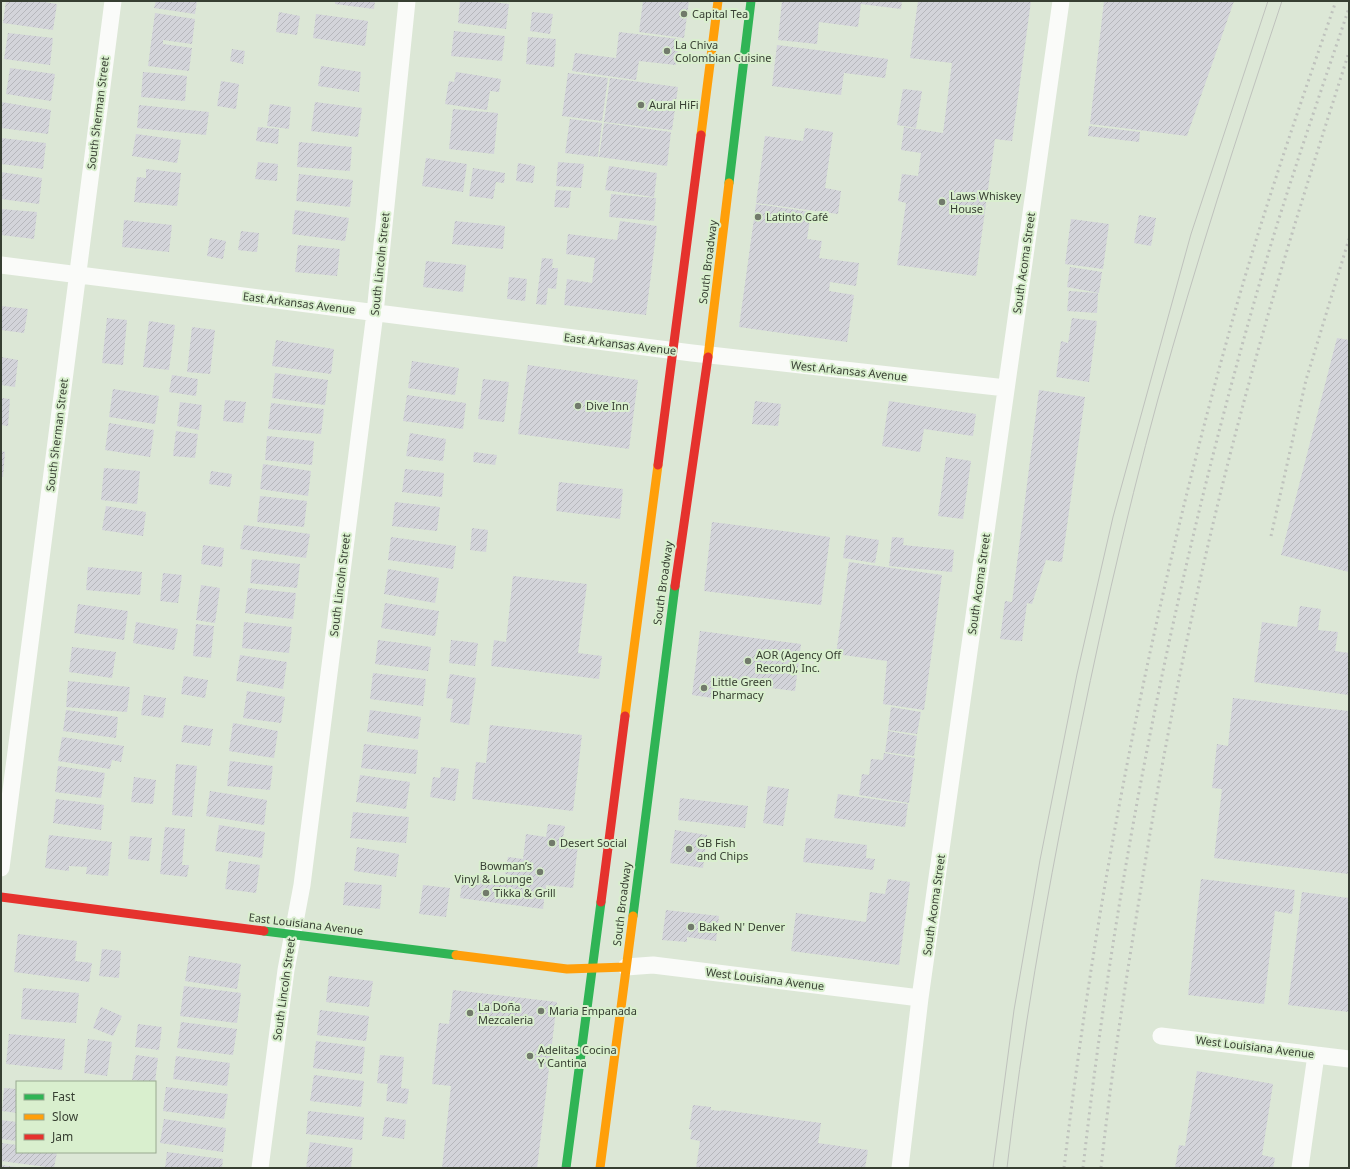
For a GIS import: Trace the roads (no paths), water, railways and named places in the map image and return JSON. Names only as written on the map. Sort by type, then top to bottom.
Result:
[{"type":"main road","name":"South Broadway","points":[[566,1168],[632,654],[674,351],[718,1]]},
{"type":"main road","name":"South Broadway","points":[[600,1168],[679,556],[699,427],[700,354],[751,1]]},
{"type":"main road","name":"East Louisiana Avenue","points":[[1,897],[567,969],[609,968]]},
{"type":"main road","name":"West Louisiana Avenue","points":[[609,968],[626,967]]},
{"type":"street","name":"South Sherman Street","points":[[1,868],[113,1]]},
{"type":"street","name":"South Lincoln Street","points":[[260,1168],[292,934],[302,885],[375,313],[407,1]]},
{"type":"street","name":"South Acoma Street","points":[[900,1168],[920,998],[1061,1]]},
{"type":"street","name":"East Arkansas Avenue","points":[[1,265],[700,354]]},
{"type":"street","name":"West Arkansas Avenue","points":[[700,354],[1006,388]]},
{"type":"street","name":"West Louisiana Avenue","points":[[626,967],[653,965],[920,998]]},
{"type":"street","name":"West Louisiana Avenue","points":[[1161,1036],[1349,1059]]},
{"type":"street","points":[[1300,1168],[1316,1054]]},
{"type":"tram line","points":[[993,1168],[1014,1010],[1040,860],[1077,674],[1113,517],[1191,234],[1268,1]]},
{"type":"tram line","points":[[1007,1168],[1027,1020],[1052,873],[1090,681],[1122,539],[1158,399],[1187,299],[1233,150],[1282,1]]},
{"type":"railway","points":[[1064,1168],[1077,1063],[1110,854],[1151,647],[1175,544],[1200,442],[1239,297],[1265,212],[1336,1]]},
{"type":"railway","points":[[1083,1168],[1097,1051],[1134,817],[1182,584],[1209,469],[1239,355],[1272,241],[1349,8]]},
{"type":"railway","points":[[1101,1168],[1109,1099],[1129,962],[1151,826],[1163,758],[1206,555],[1257,354],[1290,240],[1349,52]]},
{"type":"railway","points":[[1271,536],[1306,380],[1349,239]]},
{"type":"place","name":"Capital Tea","points":[[684,14]]},
{"type":"place","name":"La Chiva Colombian Cuisine","points":[[667,51]]},
{"type":"place","name":"Aural HiFi","points":[[641,105]]},
{"type":"place","name":"Laws Whiskey House","points":[[942,202]]},
{"type":"place","name":"Latinto Café","points":[[758,217]]},
{"type":"place","name":"Dive Inn","points":[[578,406]]},
{"type":"place","name":"AOR (Agency Off Record), Inc.","points":[[748,661]]},
{"type":"place","name":"Little Green Pharmacy","points":[[704,688]]},
{"type":"place","name":"Desert Social","points":[[552,843]]},
{"type":"place","name":"GB Fish and Chips","points":[[689,849]]},
{"type":"place","name":"Bowman’s Vinyl & Lounge","points":[[540,872]]},
{"type":"place","name":"Tikka & Grill","points":[[486,893]]},
{"type":"place","name":"Baked N' Denver","points":[[691,927]]},
{"type":"place","name":"Maria Empanada","points":[[541,1011]]},
{"type":"place","name":"La Doña Mezcaleria","points":[[470,1013]]},
{"type":"place","name":"Adelitas Cocina Y Cantina","points":[[530,1056]]}]
